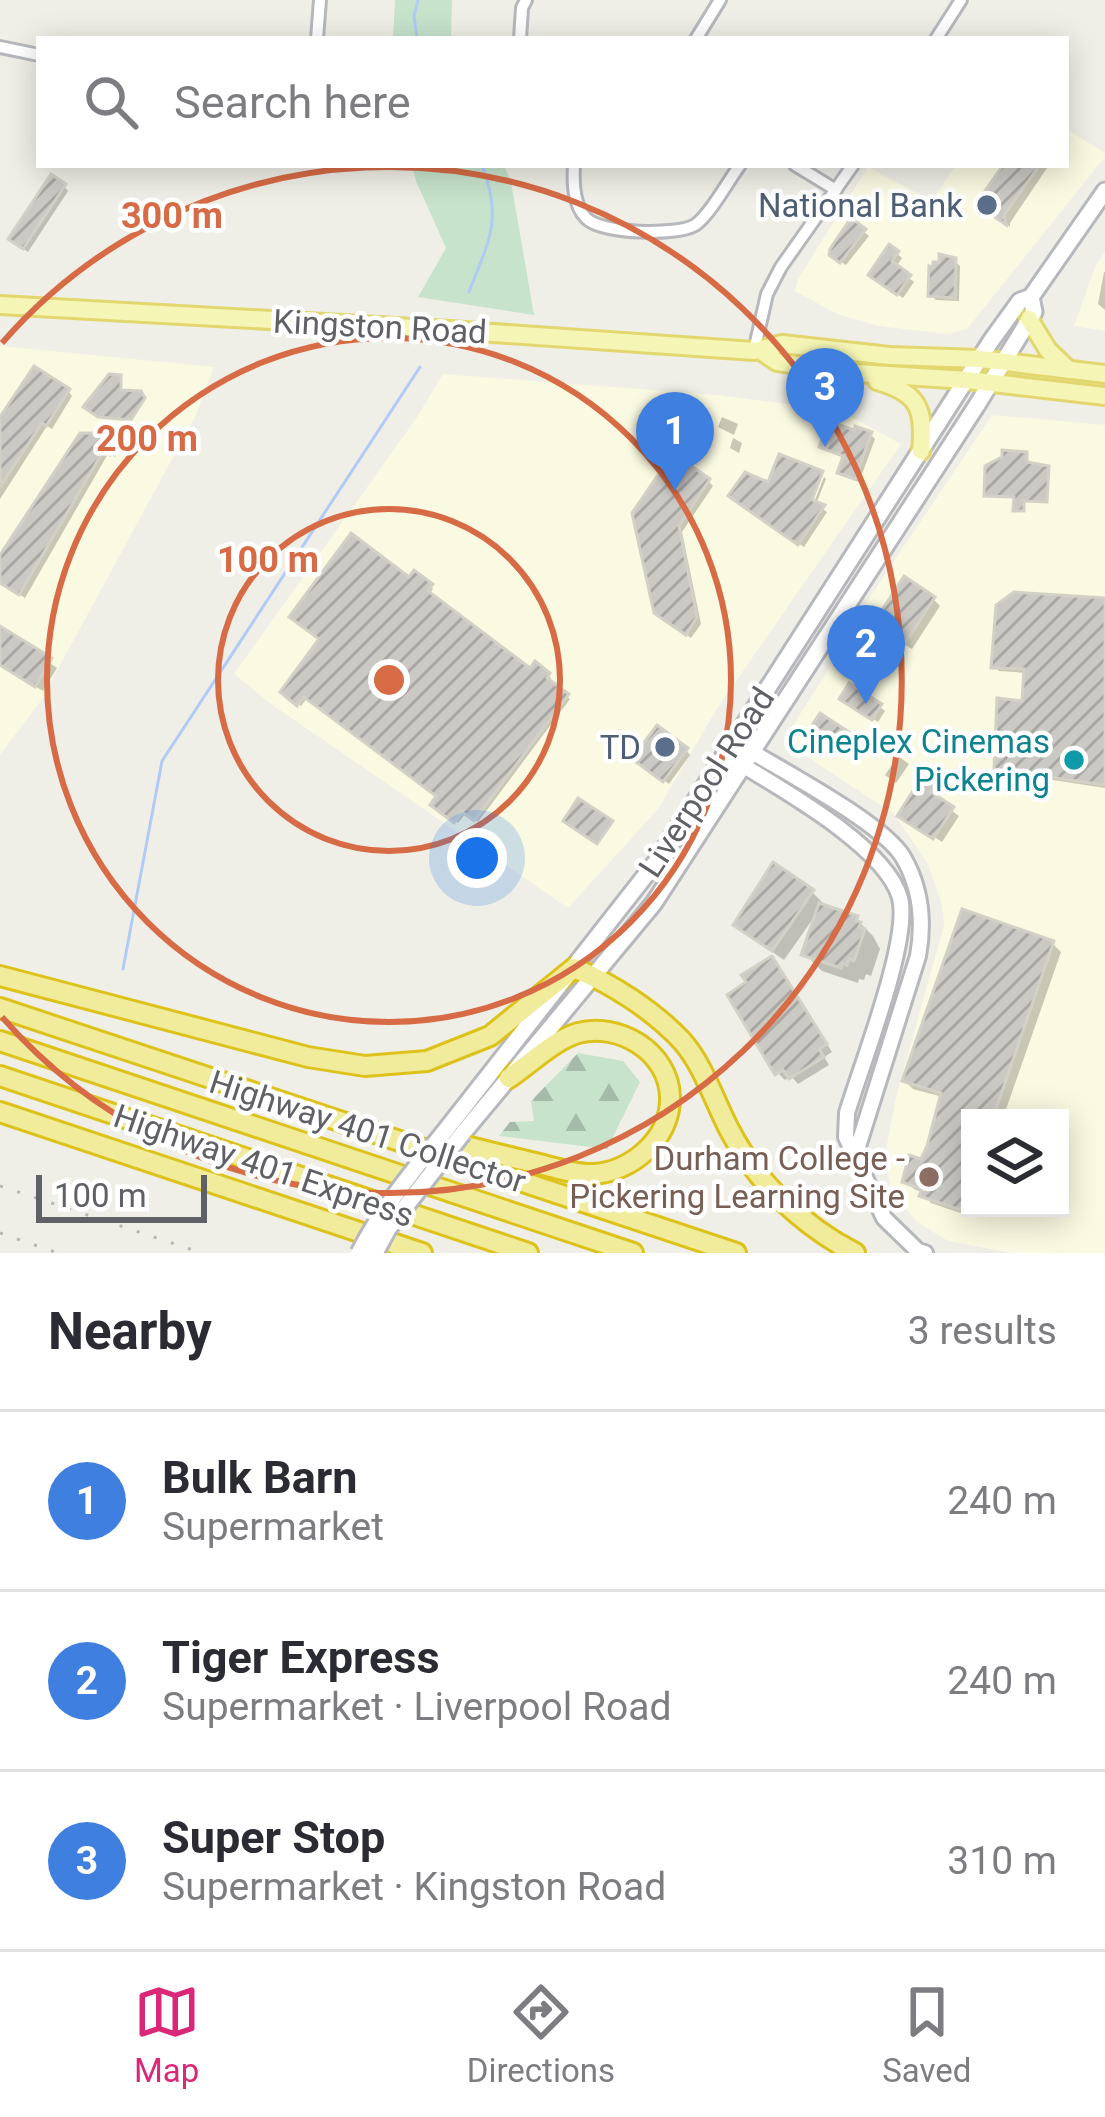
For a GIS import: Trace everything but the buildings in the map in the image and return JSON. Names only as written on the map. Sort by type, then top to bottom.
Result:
[{"type":"highway","points":[[0,976],[308,1057],[365,1066],[427,1061],[490,1036],[567,964],[594,976],[682,1041],[732,1136],[780,1200],[855,1253]]},
{"type":"highway","name":"Highway 401 Collector","points":[[0,1007],[736,1253]]},
{"type":"highway","points":[[381,1135],[435,1138],[594,1174],[630,1164],[655,1144],[666,1120],[670,1098],[660,1065],[639,1043],[620,1032],[593,1030],[569,1036],[509,1078]]},
{"type":"highway","name":"Highway 401 Express","points":[[0,1041],[633,1253]]},
{"type":"highway","name":"Highway 401 Express","points":[[0,1076],[528,1253]]},
{"type":"highway","points":[[0,1112],[422,1253]]},
{"type":"main road","name":"Liverpool Road","points":[[375,1253],[567,964],[656,862],[980,359],[1020,301],[1031,297],[1105,191]]},
{"type":"main road","name":"Liverpool Road","points":[[358,1253],[401,1184],[509,1078],[654,903],[1034,312],[1031,297]]},
{"type":"main road","name":"Kingston Road","points":[[0,305],[757,351],[782,344],[1105,374]]},
{"type":"main road","points":[[1029,319],[1048,350],[1070,370]]},
{"type":"main road","name":"Kingston Road","points":[[757,351],[777,362],[841,372],[1105,396]]},
{"type":"main road","points":[[841,372],[900,388],[922,414],[921,451]]},
{"type":"street","points":[[317,36],[320,0]]},
{"type":"street","points":[[520,36],[526,0]]},
{"type":"street","points":[[698,36],[720,0]]},
{"type":"street","points":[[938,36],[962,0]]},
{"type":"street","points":[[0,47],[36,54]]},
{"type":"street","points":[[574,168],[572,189],[585,218],[602,227],[674,233],[698,224],[738,168]]},
{"type":"street","points":[[799,168],[836,190]]},
{"type":"street","points":[[757,351],[767,293],[851,168]]},
{"type":"street","points":[[729,747],[867,848],[893,880],[902,903],[900,943],[847,1113],[846,1137],[884,1218],[925,1253]]},
{"type":"street","points":[[747,759],[880,832],[902,855],[916,889],[923,927],[918,956],[855,1156]]},
{"type":"shaded area","points":[[1069,131],[1105,153],[967,329],[948,334],[878,326],[837,314],[795,291],[867,168],[932,201],[954,168],[1069,168]]},
{"type":"shaded area","points":[[1105,251],[1105,331],[1074,326],[1095,267]]},
{"type":"shaded area","points":[[0,346],[214,367],[195,417],[40,702],[0,755]]},
{"type":"shaded area","points":[[443,374],[717,395],[841,411],[901,444],[718,707],[658,809],[568,908],[234,674]]},
{"type":"shaded area","points":[[992,415],[1105,425],[1105,1253],[1012,1253],[948,1241],[917,1222],[891,1191],[885,1155],[896,1097],[944,925],[942,905],[928,864],[894,814],[783,741],[864,606]]},
{"type":"green space","points":[[395,0],[452,0],[451,36],[393,36]]},
{"type":"green space","points":[[413,168],[505,168],[534,315],[418,297],[446,248]]},
{"type":"green space","points":[[578,1053],[623,1061],[640,1082],[607,1149],[499,1136],[510,1122],[534,1121],[531,1101]]},
{"type":"waterway","points":[[417,36],[418,0]]},
{"type":"waterway","points":[[469,292],[491,230],[492,201],[483,168]]},
{"type":"waterway","points":[[123,969],[162,761],[420,367]]},
{"type":"railway","points":[[0,1186],[202,1253]]},
{"type":"railway","points":[[0,1233],[58,1253]]},
{"type":"place","name":"National Bank","points":[[987,205]]},
{"type":"place","name":"Super Stop","points":[[825,447]]},
{"type":"place","name":"Bulk Barn","points":[[675,491]]},
{"type":"place","name":"Tiger Express","points":[[866,704]]},
{"type":"place","name":"TD","points":[[665,747]]},
{"type":"place","name":"Cineplex Cinemas Pickering","points":[[1074,760]]},
{"type":"place","name":"Durham College - Pickering Learning Site","points":[[929,1177]]}]
